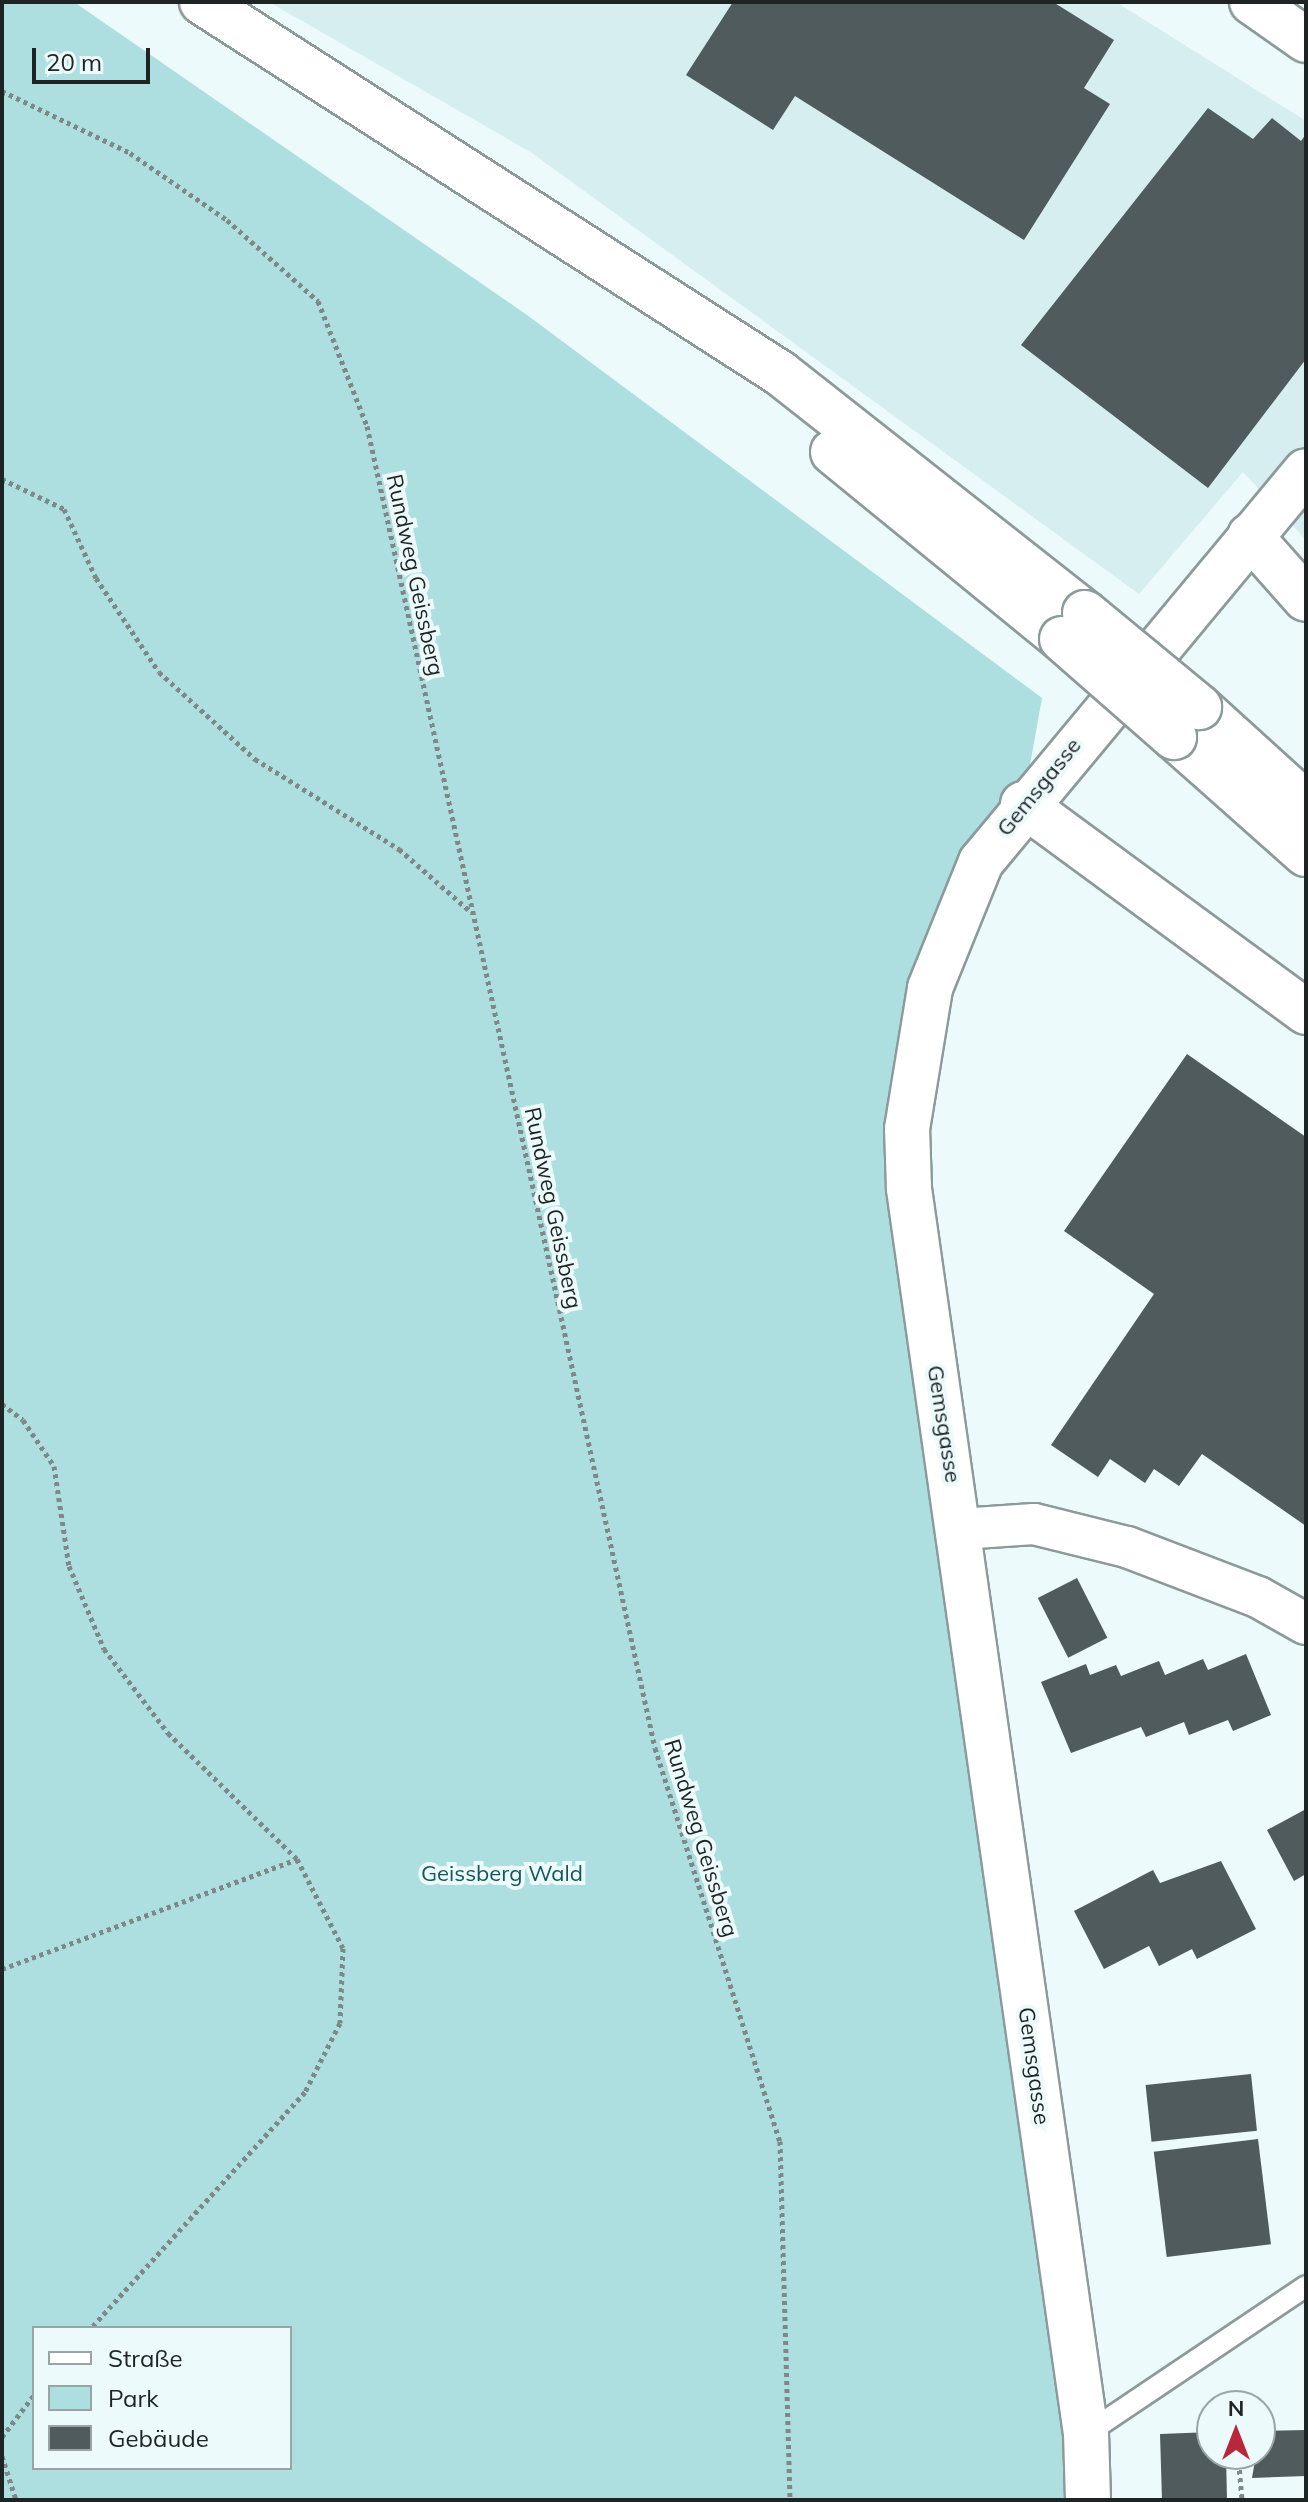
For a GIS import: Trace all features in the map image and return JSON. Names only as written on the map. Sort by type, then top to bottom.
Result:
[{"type":"main road","points":[[202,2],[639,287],[780,373],[1186,722],[1306,804]]},
{"type":"main road","points":[[1252,2],[1306,40]]},
{"type":"main road","name":"Gemsgasse","points":[[1088,2500],[1086,2434],[960,1529],[909,1188],[907,1129],[930,988],[952,924],[981,862],[1023,804],[1306,471]]},
{"type":"main road","points":[[1250,536],[1306,599]]},
{"type":"main road","points":[[1186,722],[1306,854]]},
{"type":"main road","points":[[1023,804],[1306,1012]]},
{"type":"street","points":[[960,1529],[1034,1524],[1127,1547],[1258,1597],[1306,1624]]},
{"type":"lane","points":[[1086,2434],[1306,2286]]},
{"type":"path","name":"Rundweg Geissberg","points":[[2,91],[130,153],[227,220],[318,301],[367,426],[655,1748],[780,2141],[790,2500]]},
{"type":"path","points":[[2,479],[64,509],[96,578],[159,672],[255,759],[399,849],[472,913]]},
{"type":"path","points":[[2,1404],[23,1420],[54,1466],[69,1566],[104,1649],[168,1733],[297,1859],[343,1948],[340,2023],[305,2092],[93,2326]]},
{"type":"path","points":[[2,1969],[297,1859]]},
{"type":"path","points":[[2,2437],[32,2398]]},
{"type":"path","points":[[2,2456],[16,2500]]},
{"type":"path","points":[[1239,2470],[1242,2500]]},
{"type":"shaded area","points":[[269,2],[1116,2],[1306,121],[1306,540],[1243,472],[1139,594],[532,153]]},
{"type":"green space","name":"Geissberg Wald","points":[[2,2],[74,2],[527,315],[1042,698],[1023,804],[915,1063],[1088,2500],[2,2500]]},
{"type":"building","points":[[733,2],[1053,2],[1114,40],[1084,88],[1110,104],[1024,240],[795,96],[773,130],[686,75]]},
{"type":"building","points":[[1208,108],[1253,139],[1272,118],[1301,141],[1306,134],[1306,359],[1208,488],[1021,345]]},
{"type":"building","points":[[1187,1054],[1306,1137],[1306,1526],[1202,1454],[1179,1486],[1154,1469],[1145,1483],[1110,1459],[1098,1477],[1051,1445],[1154,1294],[1064,1231]]},
{"type":"building","points":[[1077,1578],[1107,1638],[1068,1658],[1038,1598]]},
{"type":"building","points":[[1246,1654],[1271,1715],[1233,1731],[1228,1720],[1189,1735],[1184,1722],[1146,1737],[1141,1727],[1071,1753],[1041,1682],[1086,1664],[1090,1675],[1116,1665],[1121,1676],[1159,1661],[1165,1675],[1203,1659],[1208,1670]]},
{"type":"building","points":[[1306,1809],[1306,1874],[1294,1881],[1267,1830]]},
{"type":"building","points":[[1221,1861],[1256,1929],[1197,1959],[1192,1949],[1159,1966],[1149,1946],[1104,1969],[1074,1911],[1153,1870],[1160,1883]]},
{"type":"building","points":[[1251,2074],[1257,2131],[1152,2142],[1146,2085]]},
{"type":"building","points":[[1258,2139],[1271,2244],[1167,2257],[1154,2152]]},
{"type":"building","points":[[1306,2430],[1306,2476],[1252,2478],[1253,2470],[1276,2470],[1276,2431]]},
{"type":"building","points":[[1196,2433],[1196,2470],[1226,2470],[1227,2500],[1162,2500],[1160,2434]]}]
